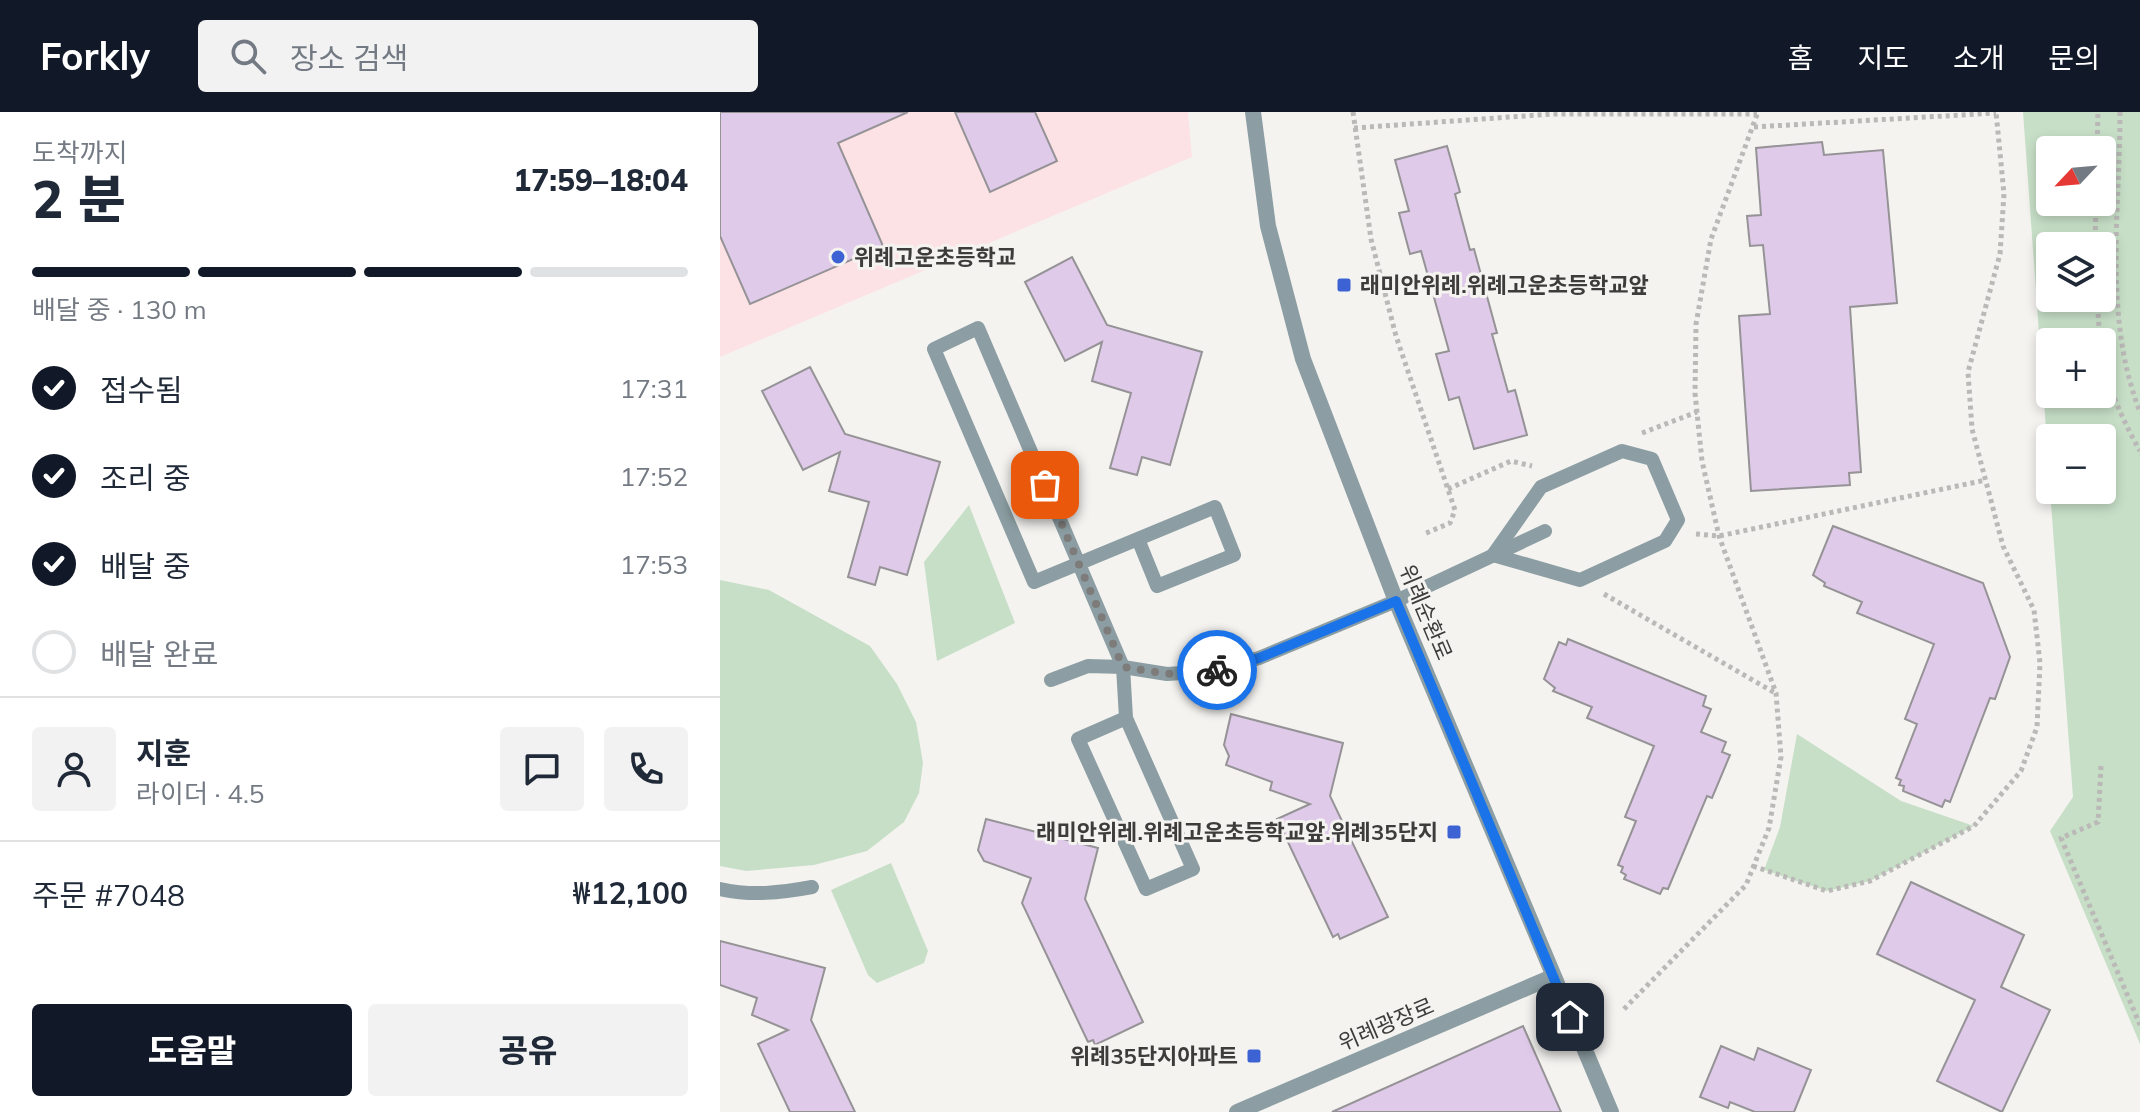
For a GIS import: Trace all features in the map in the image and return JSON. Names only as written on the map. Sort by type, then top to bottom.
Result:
[{"type":"street","name":"위례순환로","points":[[1253,112],[1268,226],[1303,359],[1396,601],[1611,1112]]},
{"type":"street","name":"위례광장로","points":[[1237,1112],[1552,977]]},
{"type":"lane","points":[[1126,718],[1078,739],[1146,889],[1193,869],[1126,718],[1123,667],[1079,564],[978,328],[934,349],[1034,582],[1079,564],[1138,539],[1215,507],[1234,555],[1157,586],[1138,539]]},
{"type":"lane","points":[[1622,451],[1652,459],[1678,520],[1665,541],[1580,580],[1493,555],[1541,487],[1622,451]]},
{"type":"lane","points":[[1051,680],[1088,666],[1123,667],[1167,674],[1214,671],[1259,658],[1396,601],[1545,531]]},
{"type":"lane","points":[[720,889],[774,894],[812,887]]},
{"type":"path","points":[[1353,112],[1371,239],[1396,336],[1455,510],[1450,523],[1424,534]]},
{"type":"path","points":[[2097,136],[2098,112]]},
{"type":"path","points":[[2120,112],[2116,241],[2120,331],[2130,385],[2140,412]]},
{"type":"path","points":[[1354,128],[1553,113],[1758,113],[1711,239],[1696,324],[1695,393],[1702,461],[1719,536],[1776,693],[1781,757],[1769,828],[1746,885],[1624,1009]]},
{"type":"path","points":[[1753,866],[1827,891],[1870,881],[1974,826],[2021,771],[2037,727],[2040,663],[2034,610],[2003,546],[1972,429],[1968,372],[2000,254],[2004,194],[1996,113],[1754,127]]},
{"type":"path","points":[[2116,399],[2140,451]]},
{"type":"path","points":[[1719,536],[1986,480]]},
{"type":"path","points":[[1580,580],[1776,693]]},
{"type":"path","points":[[2101,766],[2098,822],[2061,838],[2140,1025]]},
{"type":"shaded area","name":"위례고운초등학교","points":[[720,112],[1188,112],[1192,157],[720,357]]},
{"type":"green space","points":[[2023,112],[2140,112],[2140,1044],[2050,831],[2073,797],[2051,504],[2116,504],[2116,424],[2046,424],[2044,408],[2116,408],[2116,328],[2039,328],[2038,312],[2116,312],[2116,232],[2036,232],[2036,291]]},
{"type":"green space","points":[[969,505],[1015,623],[937,661],[924,562]]},
{"type":"green space","points":[[720,580],[769,590],[870,646],[897,684],[916,722],[923,763],[919,793],[904,822],[867,851],[814,865],[746,871],[720,866]]},
{"type":"green space","points":[[1797,734],[1901,801],[1974,826],[1870,881],[1827,891],[1764,870],[1780,827]]},
{"type":"green space","points":[[891,863],[928,951],[924,963],[877,983],[868,975],[831,890]]},
{"type":"building","points":[[720,112],[908,112],[838,143],[883,246],[750,304],[720,236]]},
{"type":"building","points":[[955,112],[1035,112],[1057,161],[990,192]]},
{"type":"building","points":[[1822,142],[1824,155],[1883,150],[1897,303],[1850,307],[1861,472],[1849,473],[1850,485],[1751,491],[1739,316],[1770,314],[1763,245],[1750,246],[1747,216],[1761,215],[1756,148]]},
{"type":"building","points":[[1447,146],[1460,192],[1455,194],[1497,333],[1492,334],[1508,392],[1515,390],[1527,435],[1474,449],[1459,397],[1449,400],[1436,354],[1449,351],[1421,251],[1410,254],[1399,213],[1409,211],[1395,160]]},
{"type":"building","points":[[1072,257],[1107,325],[1202,352],[1170,465],[1142,457],[1137,475],[1110,468],[1131,393],[1092,381],[1102,342],[1065,361],[1025,282]]},
{"type":"building","points":[[810,367],[845,434],[940,462],[907,575],[880,567],[875,585],[848,577],[869,502],[829,491],[840,452],[803,470],[762,391]]},
{"type":"building","points":[[1833,526],[1983,583],[2010,657],[1995,699],[1990,698],[1950,802],[1945,800],[1942,807],[1903,791],[1904,786],[1899,785],[1901,780],[1896,778],[1917,724],[1905,719],[1934,644],[1857,613],[1862,602],[1824,586],[1825,583],[1813,575]]},
{"type":"building","points":[[1568,639],[1706,696],[1703,706],[1711,709],[1701,732],[1726,742],[1722,752],[1730,755],[1712,798],[1707,796],[1668,889],[1663,888],[1660,894],[1624,879],[1626,875],[1621,872],[1623,867],[1618,865],[1636,821],[1625,817],[1654,746],[1587,718],[1592,707],[1553,691],[1555,688],[1544,679],[1559,642],[1566,645]]},
{"type":"building","points":[[1231,714],[1343,743],[1330,796],[1388,917],[1340,939],[1338,934],[1333,937],[1277,819],[1310,804],[1270,790],[1272,782],[1226,765],[1229,756],[1224,745]]},
{"type":"building","points":[[986,819],[1098,848],[1085,899],[1143,1022],[1095,1045],[1093,1040],[1088,1042],[1022,903],[1031,878],[984,861],[978,850]]},
{"type":"building","points":[[1911,882],[2024,935],[2001,987],[2050,1010],[2002,1112],[1937,1081],[1975,1000],[1877,954]]},
{"type":"building","points":[[720,941],[825,968],[811,1020],[855,1112],[790,1112],[758,1044],[788,1030],[752,1015],[757,998],[720,985]]},
{"type":"building","points":[[1523,1026],[1561,1112],[1332,1112]]},
{"type":"building","points":[[1721,1046],[1754,1060],[1758,1048],[1811,1070],[1794,1112],[1755,1112],[1730,1102],[1728,1108],[1700,1097]]},
{"type":"way so far","points":[[1045,485],[1123,667],[1167,674],[1217,670]]},
{"type":"place","name":"위례고운초등학교","points":[[838,257]]},
{"type":"place","name":"래미안위례.위례고운초등학교앞","points":[[1344,285]]},
{"type":"place","name":"래미안위레.위례고운초등학교앞.위례35단지","points":[[1454,832]]},
{"type":"place","name":"위례35단지아파트","points":[[1254,1056]]},
{"type":"route","points":[[1217,670],[1259,658],[1396,601],[1570,1017]]}]
